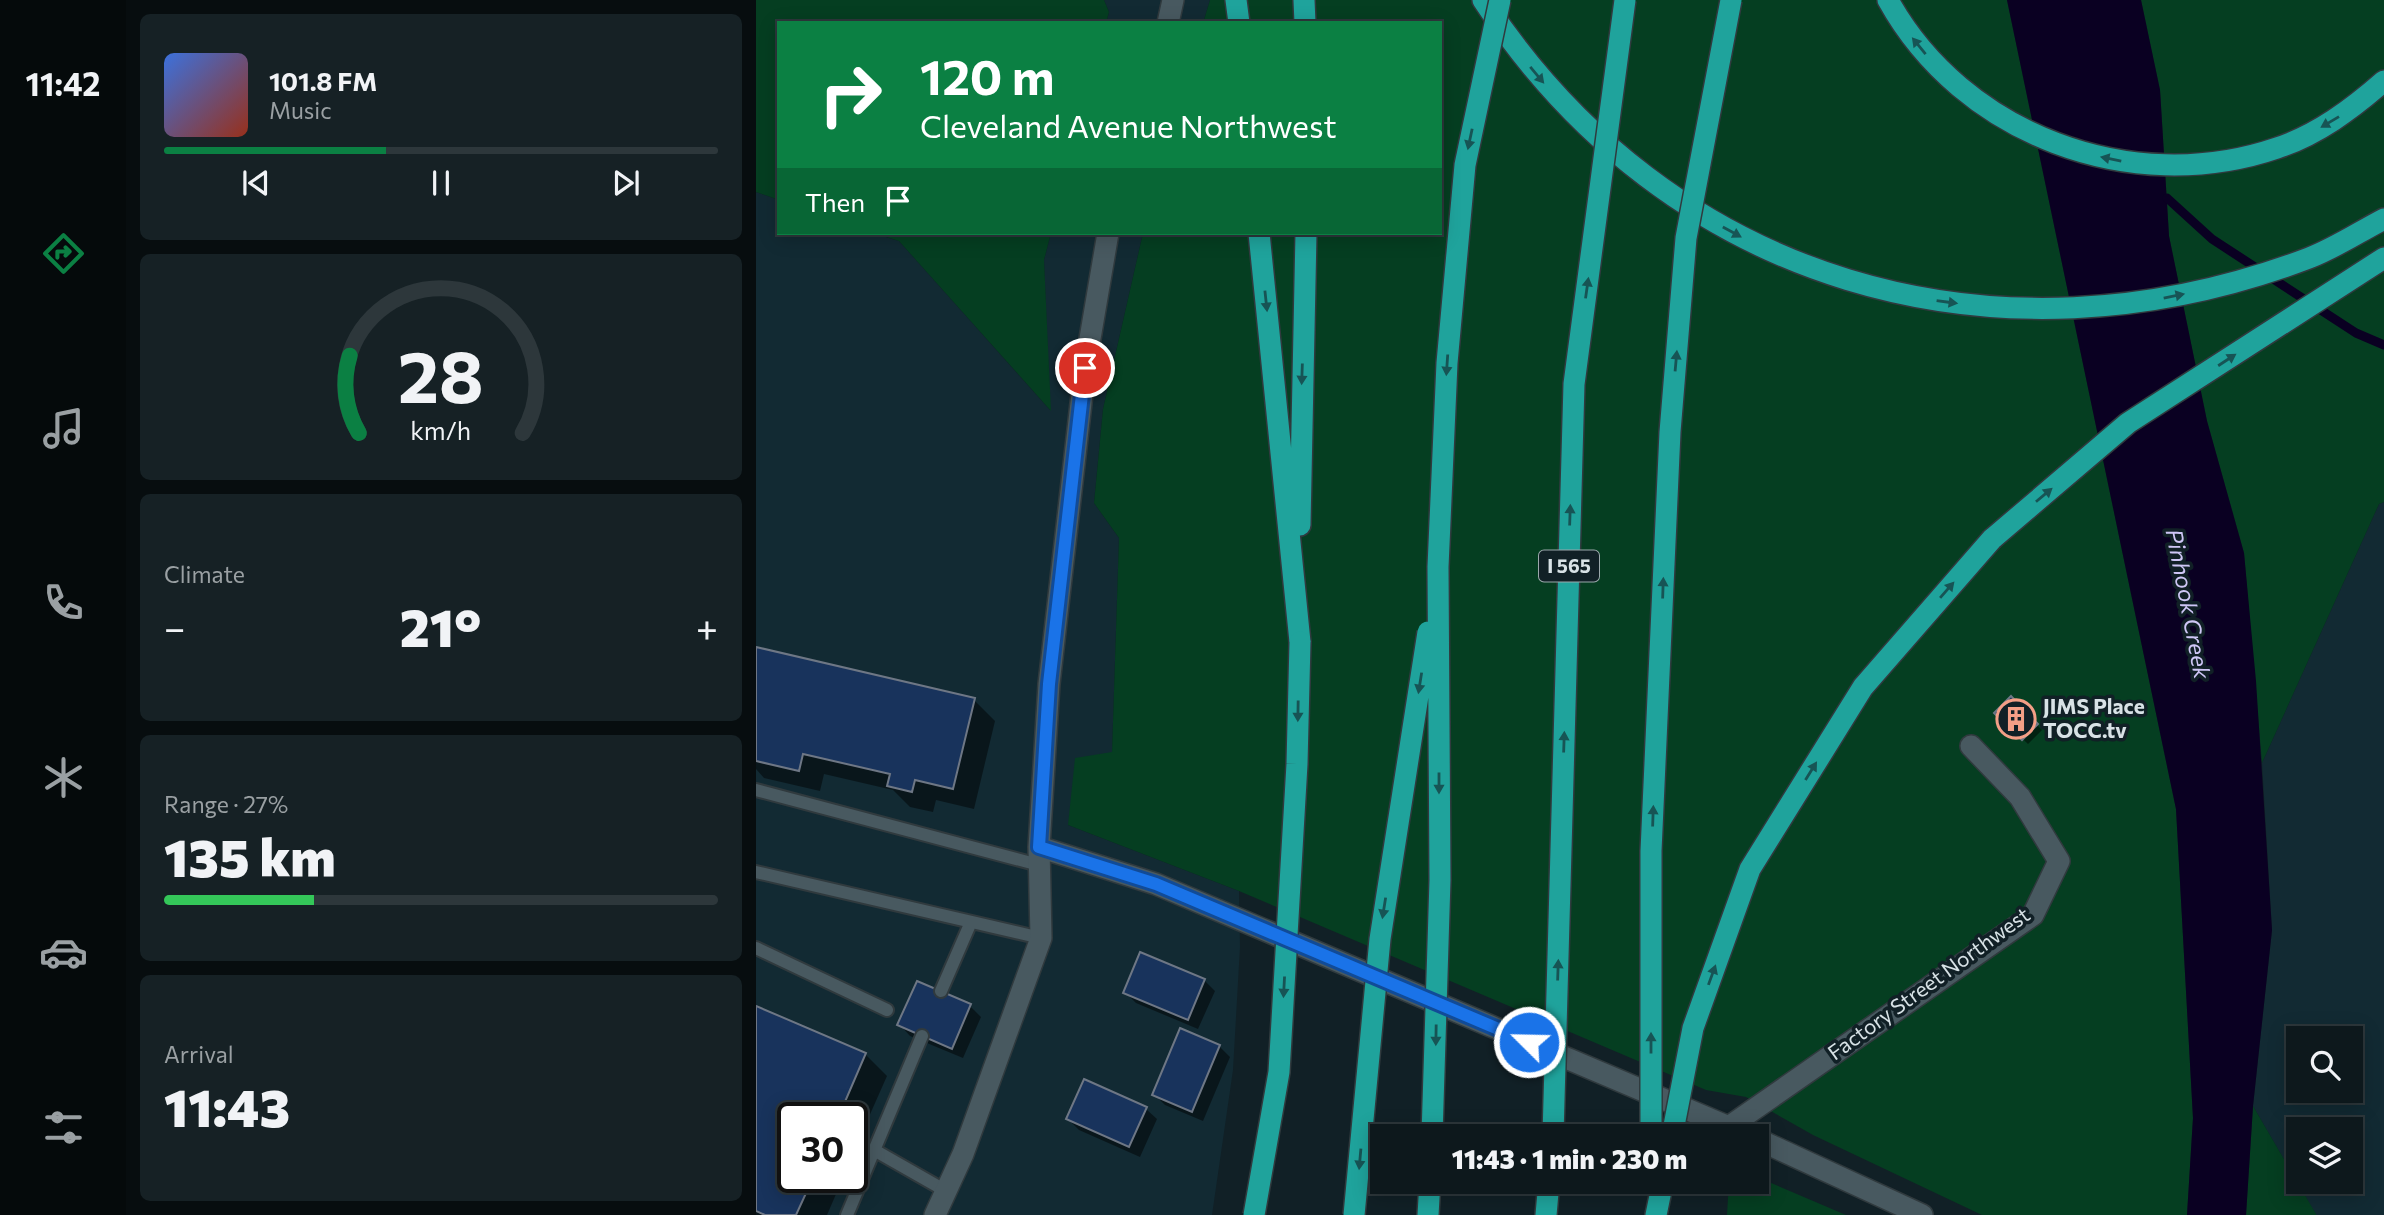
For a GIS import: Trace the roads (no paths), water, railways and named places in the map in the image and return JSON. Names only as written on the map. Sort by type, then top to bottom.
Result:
[{"type":"highway","points":[[1236,0],[1239,21]]},
{"type":"highway","points":[[1304,0],[1305,21]]},
{"type":"highway","points":[[1483,0],[1536,74],[1572,113],[1611,150],[1653,183],[1697,213],[1744,239],[1843,279],[1896,293],[1948,303],[2001,308],[2055,309],[2160,299],[2212,289],[2312,256],[2384,219]]},
{"type":"highway","points":[[1432,1124],[1440,880],[1438,568],[1447,363],[1465,166],[1500,0]]},
{"type":"highway","name":"I 565","points":[[1553,1124],[1574,384],[1625,0]]},
{"type":"highway","points":[[1651,1124],[1651,851],[1670,432],[1686,238],[1731,0]]},
{"type":"highway","points":[[1888,0],[1920,48],[1977,102],[2010,123],[2046,140],[2083,153],[2122,162],[2201,164],[2278,148],[2336,119],[2384,81]]},
{"type":"highway","points":[[1259,235],[1300,642]]},
{"type":"highway","points":[[1254,1215],[1279,1072],[1297,764],[1300,435],[1306,235]]},
{"type":"highway","points":[[1674,1124],[1693,1028],[1750,869],[1863,687],[1992,539],[2128,423],[2384,258]]},
{"type":"highway","points":[[1354,1215],[1380,939],[1438,568]]},
{"type":"highway","points":[[1428,1215],[1429,1194]]},
{"type":"highway","points":[[1546,1215],[1549,1194]]},
{"type":"highway","points":[[1552,1194],[1553,1215]]},
{"type":"highway","points":[[1651,1194],[1651,1215]]},
{"type":"highway","points":[[1656,1215],[1660,1194]]},
{"type":"street","points":[[1168,21],[1173,0]]},
{"type":"street","points":[[935,1215],[963,1154],[1041,938],[1039,856],[1049,684],[1085,368],[1108,235]]},
{"type":"street","name":"Factory Street Northwest","points":[[1733,1124],[2033,915],[2059,861],[2020,797],[1971,746]]},
{"type":"street","points":[[1039,856],[1156,884],[1725,1124]]},
{"type":"street","points":[[1769,1145],[1922,1215]]},
{"type":"lane","points":[[756,790],[1039,856]]},
{"type":"lane","points":[[756,872],[1041,938]]},
{"type":"lane","points":[[942,991],[971,922]]},
{"type":"lane","points":[[756,948],[887,1010]]},
{"type":"lane","points":[[847,1215],[922,1036]]},
{"type":"lane","points":[[874,1150],[946,1191]]},
{"type":"water","name":"Pinhook Creek","points":[[2007,0],[2141,0],[2160,90],[2169,236],[2207,421],[2244,553],[2256,681],[2272,930],[2253,1106],[2246,1215],[2187,1215],[2193,1118],[2176,809]]},
{"type":"waterway","points":[[2167,198],[2212,239],[2356,333],[2384,345]]},
{"type":"place","name":"JIMS Place TOCC.tv","points":[[2016,719]]}]
